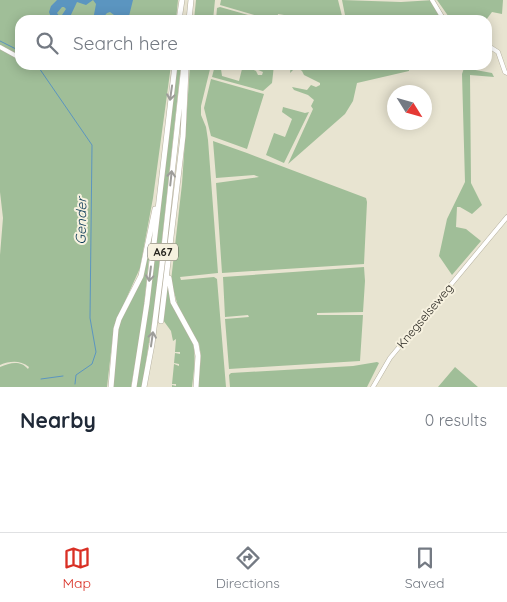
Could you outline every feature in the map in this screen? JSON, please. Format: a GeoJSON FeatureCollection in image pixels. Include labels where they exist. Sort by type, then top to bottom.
{"type":"FeatureCollection","features":[{"type":"Feature","properties":{"kind":"highway"},"geometry":{"type":"LineString","coordinates":[[180,15],[182,0]]}},
{"type":"Feature","properties":{"kind":"highway"},"geometry":{"type":"LineString","coordinates":[[189,15],[191,0]]}},
{"type":"Feature","properties":{"kind":"highway","name":"A67"},"geometry":{"type":"LineString","coordinates":[[134,387],[144,322],[174,70]]}},
{"type":"Feature","properties":{"kind":"highway","name":"A67"},"geometry":{"type":"LineString","coordinates":[[144,387],[152,344],[184,70]]}},
{"type":"Feature","properties":{"kind":"highway","name":"A67"},"geometry":{"type":"LineString","coordinates":[[161,321],[183,136],[185,70]]}},
{"type":"Feature","properties":{"kind":"highway","name":"A67"},"geometry":{"type":"LineString","coordinates":[[111,387],[116,328],[141,276],[160,191]]}},
{"type":"Feature","properties":{"kind":"highway","name":"A67"},"geometry":{"type":"LineString","coordinates":[[169,255],[171,294],[195,340],[198,351],[196,387]]}},
{"type":"Feature","properties":{"kind":"street"},"geometry":{"type":"LineString","coordinates":[[432,0],[441,15]]}},
{"type":"Feature","properties":{"kind":"street"},"geometry":{"type":"LineString","coordinates":[[0,47],[15,55]]}},
{"type":"Feature","properties":{"kind":"street"},"geometry":{"type":"LineString","coordinates":[[492,48],[498,52],[507,73]]}},
{"type":"Feature","properties":{"kind":"street","name":"Knegselseweg"},"geometry":{"type":"LineString","coordinates":[[373,387],[390,358],[507,217]]}},
{"type":"Feature","properties":{"kind":"green space"},"geometry":{"type":"Polygon","coordinates":[[[0,0],[178,0],[176,15],[15,15],[15,70],[170,70],[153,198],[140,268],[114,326],[107,387],[0,387],[0,367],[15,363],[22,364],[28,369],[29,367],[22,363],[15,362],[0,365],[0,255],[3,218],[0,192],[0,0]]]}},
{"type":"Feature","properties":{"kind":"green space"},"geometry":{"type":"Polygon","coordinates":[[[196,0],[215,0],[214,15],[194,15],[196,0]]]}},
{"type":"Feature","properties":{"kind":"green space"},"geometry":{"type":"Polygon","coordinates":[[[221,0],[338,0],[342,15],[254,15],[220,5],[221,0]]]}},
{"type":"Feature","properties":{"kind":"green space"},"geometry":{"type":"Polygon","coordinates":[[[342,0],[401,2],[434,0],[444,15],[345,15],[342,0]]]}},
{"type":"Feature","properties":{"kind":"green space"},"geometry":{"type":"Polygon","coordinates":[[[437,0],[503,0],[502,14],[492,12],[490,15],[448,15],[437,0]]]}},
{"type":"Feature","properties":{"kind":"green space"},"geometry":{"type":"Polygon","coordinates":[[[220,7],[248,15],[216,15],[217,8],[220,7]]]}},
{"type":"Feature","properties":{"kind":"green space"},"geometry":{"type":"Polygon","coordinates":[[[175,70],[180,70],[155,304],[142,387],[136,387],[149,303],[175,70]]]}},
{"type":"Feature","properties":{"kind":"green space"},"geometry":{"type":"Polygon","coordinates":[[[190,70],[210,70],[201,106],[201,115],[206,127],[208,140],[218,273],[180,277],[181,280],[214,277],[217,279],[226,387],[198,387],[201,356],[199,344],[179,310],[171,281],[182,184],[190,70]]]}},
{"type":"Feature","properties":{"kind":"green space"},"geometry":{"type":"Polygon","coordinates":[[[214,70],[221,70],[222,76],[239,81],[242,70],[254,70],[258,75],[262,75],[263,72],[258,70],[273,70],[272,83],[263,91],[212,77],[214,70]]]}},
{"type":"Feature","properties":{"kind":"green space"},"geometry":{"type":"Polygon","coordinates":[[[300,70],[409,70],[357,83],[353,101],[345,114],[288,164],[313,109],[311,106],[314,100],[308,95],[294,90],[292,87],[307,90],[311,85],[316,87],[320,85],[320,83],[304,75],[300,70]]]}},
{"type":"Feature","properties":{"kind":"green space"},"geometry":{"type":"Polygon","coordinates":[[[463,70],[476,70],[492,73],[494,77],[470,75],[471,183],[482,205],[472,214],[457,207],[456,227],[466,229],[481,241],[452,275],[439,256],[447,219],[465,182],[463,70]]]}},
{"type":"Feature","properties":{"kind":"green space"},"geometry":{"type":"Polygon","coordinates":[[[211,79],[264,94],[247,149],[211,136],[204,108],[211,79]]]}},
{"type":"Feature","properties":{"kind":"green space"},"geometry":{"type":"Polygon","coordinates":[[[283,107],[305,113],[309,112],[284,163],[266,155],[274,133],[285,137],[292,119],[282,112],[283,107]]]}},
{"type":"Feature","properties":{"kind":"green space"},"geometry":{"type":"Polygon","coordinates":[[[213,141],[366,198],[364,264],[222,273],[216,183],[259,177],[254,175],[216,178],[213,141]]]}},
{"type":"Feature","properties":{"kind":"green space"},"geometry":{"type":"Polygon","coordinates":[[[152,231],[142,323],[131,387],[112,387],[120,320],[134,295],[152,231]]]}},
{"type":"Feature","properties":{"kind":"green space"},"geometry":{"type":"Polygon","coordinates":[[[364,267],[363,312],[317,313],[317,315],[363,315],[360,361],[229,369],[225,319],[249,317],[248,315],[225,317],[223,277],[364,267]]]}},
{"type":"Feature","properties":{"kind":"green space"},"geometry":{"type":"Polygon","coordinates":[[[168,282],[169,289],[193,342],[192,387],[172,387],[172,385],[176,386],[176,384],[172,384],[174,364],[179,366],[179,364],[174,363],[175,353],[180,354],[180,352],[175,352],[176,339],[173,341],[171,331],[163,320],[168,282]]]}},
{"type":"Feature","properties":{"kind":"green space"},"geometry":{"type":"Polygon","coordinates":[[[379,363],[367,387],[230,387],[229,375],[231,373],[353,366],[379,363]]]}},
{"type":"Feature","properties":{"kind":"green space"},"geometry":{"type":"Polygon","coordinates":[[[455,367],[478,387],[438,387],[455,367]]]}},
{"type":"Feature","properties":{"kind":"water"},"geometry":{"type":"Polygon","coordinates":[[[57,0],[93,0],[86,5],[77,2],[71,15],[62,15],[66,9],[62,7],[57,13],[58,15],[50,15],[51,6],[57,0]]]}},
{"type":"Feature","properties":{"kind":"water"},"geometry":{"type":"Polygon","coordinates":[[[93,0],[133,0],[129,15],[114,15],[110,12],[105,15],[94,15],[96,4],[93,0]]]}},
{"type":"Feature","properties":{"kind":"waterway","name":"Gender"},"geometry":{"type":"LineString","coordinates":[[0,41],[15,48]]}},
{"type":"Feature","properties":{"kind":"waterway","name":"Gender"},"geometry":{"type":"LineString","coordinates":[[40,70],[92,145],[90,318],[96,352],[92,364],[76,375],[75,384]]}},
{"type":"Feature","properties":{"kind":"waterway"},"geometry":{"type":"LineString","coordinates":[[41,379],[63,376]]}}]}
